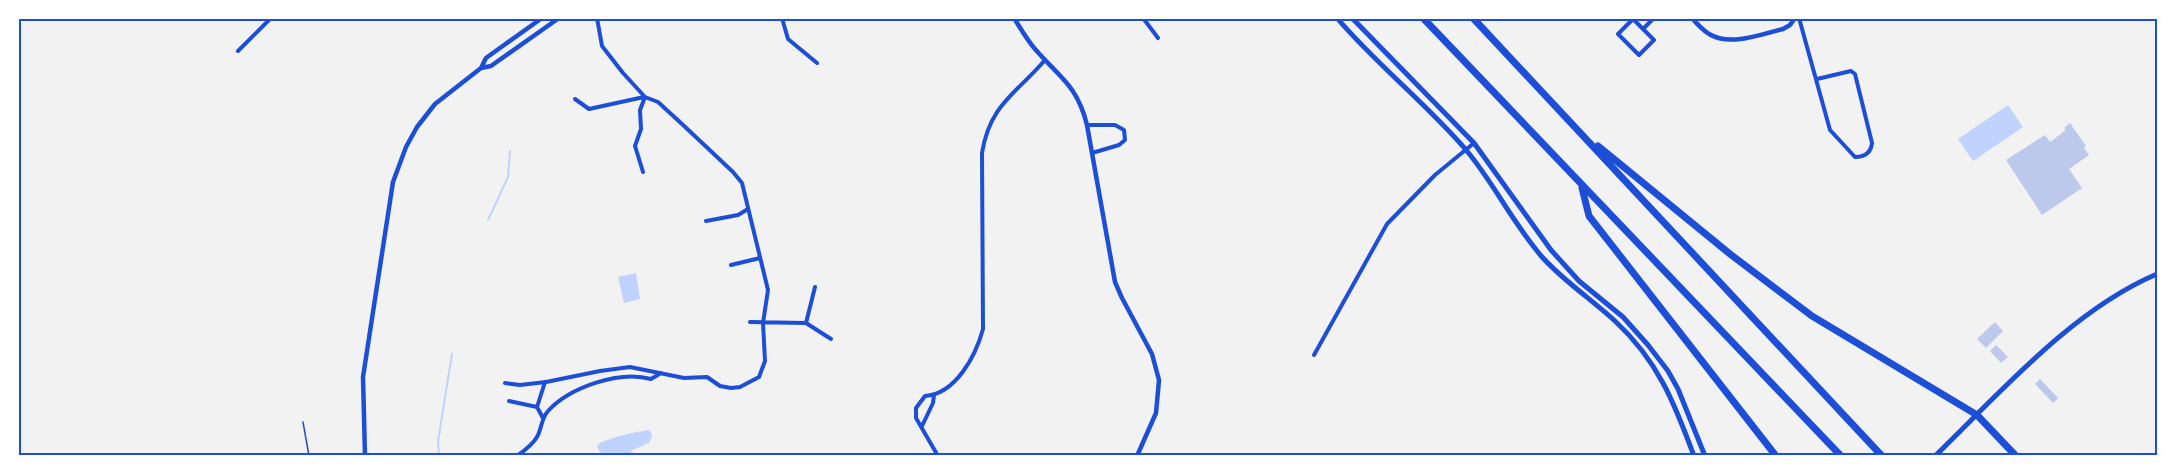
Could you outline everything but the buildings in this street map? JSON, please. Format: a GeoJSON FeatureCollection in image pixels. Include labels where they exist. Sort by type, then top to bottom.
{"type":"FeatureCollection","features":[{"type":"Feature","properties":{"kind":"highway"},"geometry":{"type":"LineString","coordinates":[[1423,18],[1841,456]]}},
{"type":"Feature","properties":{"kind":"highway"},"geometry":{"type":"LineString","coordinates":[[1473,18],[1882,456]]}},
{"type":"Feature","properties":{"kind":"highway"},"geometry":{"type":"LineString","coordinates":[[1577,129],[1730,254],[1812,316],[1977,415],[2016,456]]}},
{"type":"Feature","properties":{"kind":"highway"},"geometry":{"type":"LineString","coordinates":[[1582,186],[1589,216],[1776,456]]}},
{"type":"Feature","properties":{"kind":"main road"},"geometry":{"type":"LineString","coordinates":[[1337,18],[1466,150],[1485,174],[1527,238],[1556,272],[1615,321],[1640,348],[1670,393],[1694,456]]}},
{"type":"Feature","properties":{"kind":"main road"},"geometry":{"type":"LineString","coordinates":[[1352,18],[1474,143],[1537,233],[1563,264],[1579,281],[1623,317],[1648,345],[1668,371],[1678,390],[1705,456]]}},
{"type":"Feature","properties":{"kind":"main road"},"geometry":{"type":"LineString","coordinates":[[1556,272],[1563,264]]}},
{"type":"Feature","properties":{"kind":"main road"},"geometry":{"type":"LineString","coordinates":[[1935,456],[2038,356],[2091,312],[2129,286],[2157,274]]}},
{"type":"Feature","properties":{"kind":"street"},"geometry":{"type":"LineString","coordinates":[[238,51],[271,18]]}},
{"type":"Feature","properties":{"kind":"street"},"geometry":{"type":"LineString","coordinates":[[365,456],[363,377],[393,182],[406,147],[435,104],[481,68],[486,58],[542,18]]}},
{"type":"Feature","properties":{"kind":"street"},"geometry":{"type":"LineString","coordinates":[[481,68],[491,66],[559,18]]}},
{"type":"Feature","properties":{"kind":"street"},"geometry":{"type":"LineString","coordinates":[[505,383],[520,385],[546,382],[630,368],[684,378],[706,377],[720,386],[731,388],[759,377],[765,361],[763,323],[768,290],[742,183],[658,102],[645,97],[605,52],[600,40],[597,18]]}},
{"type":"Feature","properties":{"kind":"street"},"geometry":{"type":"LineString","coordinates":[[782,18],[788,39],[817,63]]}},
{"type":"Feature","properties":{"kind":"street"},"geometry":{"type":"LineString","coordinates":[[1014,18],[1030,44],[1073,89],[1081,103],[1115,282],[1152,354],[1159,380],[1156,413],[1137,456]]}},
{"type":"Feature","properties":{"kind":"street"},"geometry":{"type":"LineString","coordinates":[[1143,18],[1158,38]]}},
{"type":"Feature","properties":{"kind":"street"},"geometry":{"type":"LineString","coordinates":[[1643,29],[1654,18]]}},
{"type":"Feature","properties":{"kind":"street"},"geometry":{"type":"LineString","coordinates":[[1692,18],[1711,35],[1735,40],[1783,29],[1797,18],[1830,130],[1855,157],[1866,154],[1872,149],[1872,143],[1855,74],[1851,71],[1817,80]]}},
{"type":"Feature","properties":{"kind":"street"},"geometry":{"type":"LineString","coordinates":[[1633,19],[1643,29],[1654,40],[1639,55],[1618,34],[1633,19]]}},
{"type":"Feature","properties":{"kind":"street"},"geometry":{"type":"LineString","coordinates":[[938,456],[922,426],[917,422],[916,408],[926,396],[934,395],[969,366],[979,346],[983,329],[982,153],[986,133],[1000,106],[1045,60]]}},
{"type":"Feature","properties":{"kind":"street"},"geometry":{"type":"LineString","coordinates":[[575,99],[589,110],[645,97]]}},
{"type":"Feature","properties":{"kind":"street"},"geometry":{"type":"LineString","coordinates":[[643,172],[635,146],[641,129],[640,110],[645,97]]}},
{"type":"Feature","properties":{"kind":"street"},"geometry":{"type":"LineString","coordinates":[[1087,125],[1115,125],[1124,130],[1125,140],[1119,145],[1092,153]]}},
{"type":"Feature","properties":{"kind":"street"},"geometry":{"type":"LineString","coordinates":[[1314,355],[1387,224],[1435,175],[1474,143]]}},
{"type":"Feature","properties":{"kind":"street"},"geometry":{"type":"LineString","coordinates":[[706,220],[738,215],[748,209]]}},
{"type":"Feature","properties":{"kind":"street"},"geometry":{"type":"LineString","coordinates":[[731,264],[760,258]]}},
{"type":"Feature","properties":{"kind":"street"},"geometry":{"type":"LineString","coordinates":[[806,323],[815,287]]}},
{"type":"Feature","properties":{"kind":"street"},"geometry":{"type":"LineString","coordinates":[[750,322],[806,323],[831,339]]}},
{"type":"Feature","properties":{"kind":"street"},"geometry":{"type":"LineString","coordinates":[[517,456],[538,436],[543,418],[550,409],[572,394],[607,379],[633,376],[651,379],[662,373]]}},
{"type":"Feature","properties":{"kind":"street"},"geometry":{"type":"LineString","coordinates":[[543,418],[537,406],[546,382]]}},
{"type":"Feature","properties":{"kind":"street"},"geometry":{"type":"LineString","coordinates":[[922,426],[933,403],[934,395]]}},
{"type":"Feature","properties":{"kind":"street"},"geometry":{"type":"LineString","coordinates":[[508,401],[537,406]]}},
{"type":"Feature","properties":{"kind":"path"},"geometry":{"type":"LineString","coordinates":[[303,422],[309,456]]}},
{"type":"Feature","properties":{"kind":"water"},"geometry":{"type":"Polygon","coordinates":[[[2008,105],[2023,127],[1973,161],[1958,139],[2008,105]]]}},
{"type":"Feature","properties":{"kind":"water"},"geometry":{"type":"Polygon","coordinates":[[[636,273],[640,299],[624,303],[618,277],[636,273]]]}},
{"type":"Feature","properties":{"kind":"water"},"geometry":{"type":"Polygon","coordinates":[[[648,430],[652,436],[649,443],[630,451],[638,456],[602,456],[597,446],[612,438],[648,430]]]}},
{"type":"Feature","properties":{"kind":"waterway"},"geometry":{"type":"LineString","coordinates":[[488,220],[508,177],[510,151]]}},
{"type":"Feature","properties":{"kind":"waterway"},"geometry":{"type":"LineString","coordinates":[[439,456],[438,441],[452,354]]}}]}
